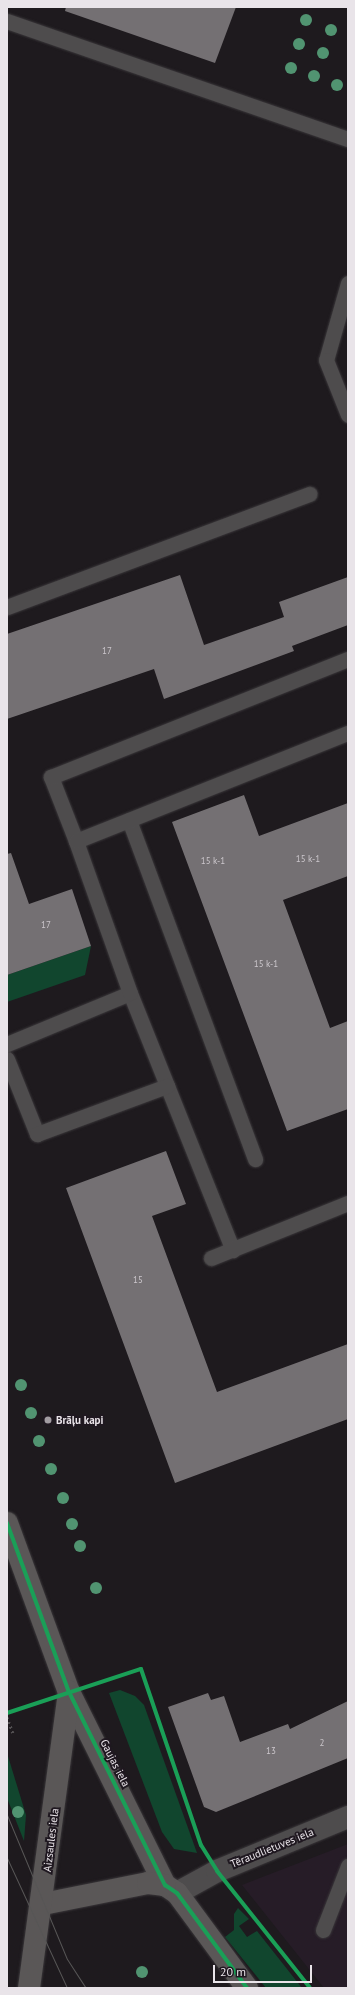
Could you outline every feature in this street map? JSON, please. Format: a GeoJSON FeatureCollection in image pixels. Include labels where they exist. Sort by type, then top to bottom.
{"type":"FeatureCollection","features":[{"type":"Feature","properties":{"kind":"street","name":"Gaujas iela"},"geometry":{"type":"LineString","coordinates":[[7,1523],[69,1692],[171,1889],[248,1988]]}},
{"type":"Feature","properties":{"kind":"street","name":"Aizsaules iela"},"geometry":{"type":"LineString","coordinates":[[29,1988],[43,1904],[69,1692]]}},
{"type":"Feature","properties":{"kind":"street","name":"Tēraudlietuves iela"},"geometry":{"type":"LineString","coordinates":[[171,1889],[348,1817]]}},
{"type":"Feature","properties":{"kind":"street"},"geometry":{"type":"LineString","coordinates":[[43,1904],[148,1883],[171,1889]]}},
{"type":"Feature","properties":{"kind":"lane"},"geometry":{"type":"LineString","coordinates":[[7,21],[348,139]]}},
{"type":"Feature","properties":{"kind":"lane"},"geometry":{"type":"LineString","coordinates":[[348,283],[326,360],[348,416]]}},
{"type":"Feature","properties":{"kind":"lane"},"geometry":{"type":"LineString","coordinates":[[7,607],[310,494]]}},
{"type":"Feature","properties":{"kind":"lane"},"geometry":{"type":"LineString","coordinates":[[233,1250],[130,993],[76,841],[51,777],[348,658]]}},
{"type":"Feature","properties":{"kind":"lane"},"geometry":{"type":"LineString","coordinates":[[76,841],[348,733]]}},
{"type":"Feature","properties":{"kind":"lane"},"geometry":{"type":"LineString","coordinates":[[129,820],[255,1159]]}},
{"type":"Feature","properties":{"kind":"lane"},"geometry":{"type":"LineString","coordinates":[[7,1044],[130,993]]}},
{"type":"Feature","properties":{"kind":"lane"},"geometry":{"type":"LineString","coordinates":[[7,1059],[13,1090],[37,1134],[167,1086]]}},
{"type":"Feature","properties":{"kind":"lane"},"geometry":{"type":"LineString","coordinates":[[211,1258],[348,1202]]}},
{"type":"Feature","properties":{"kind":"lane"},"geometry":{"type":"LineString","coordinates":[[323,1930],[348,1866]]}},
{"type":"Feature","properties":{"kind":"path"},"geometry":{"type":"LineString","coordinates":[[7,1713],[14,1711]]}},
{"type":"Feature","properties":{"kind":"path"},"geometry":{"type":"LineString","coordinates":[[7,1717],[13,1733]]}},
{"type":"Feature","properties":{"kind":"shaded area"},"geometry":{"type":"Polygon","coordinates":[[[348,1844],[348,1988],[324,1988],[242,1885],[348,1844]]]}},
{"type":"Feature","properties":{"kind":"green space"},"geometry":{"type":"Polygon","coordinates":[[[91,946],[85,975],[7,1002],[7,975],[91,946]]]}},
{"type":"Feature","properties":{"kind":"green space"},"geometry":{"type":"Polygon","coordinates":[[[120,1690],[135,1696],[144,1705],[197,1853],[174,1849],[162,1832],[109,1693],[120,1690]]]}},
{"type":"Feature","properties":{"kind":"green space"},"geometry":{"type":"Polygon","coordinates":[[[7,1753],[26,1815],[24,1841],[7,1798],[7,1753]]]}},
{"type":"Feature","properties":{"kind":"green space"},"geometry":{"type":"Polygon","coordinates":[[[238,1908],[249,1919],[239,1926],[247,1937],[257,1931],[302,1988],[266,1988],[225,1937],[234,1930],[234,1914],[238,1908]]]}},
{"type":"Feature","properties":{"kind":"building"},"geometry":{"type":"Polygon","coordinates":[[[66,7],[236,7],[215,63],[65,11],[66,7]]]}},
{"type":"Feature","properties":{"kind":"building"},"geometry":{"type":"Polygon","coordinates":[[[180,575],[204,645],[284,617],[279,602],[348,577],[348,625],[292,646],[294,651],[164,699],[154,669],[7,719],[7,634],[180,575]]]}},
{"type":"Feature","properties":{"kind":"building"},"geometry":{"type":"Polygon","coordinates":[[[244,795],[259,836],[348,803],[348,876],[283,900],[330,1028],[348,1021],[348,1109],[287,1131],[172,822],[244,795]]]}},
{"type":"Feature","properties":{"kind":"building"},"geometry":{"type":"Polygon","coordinates":[[[11,853],[29,904],[72,889],[91,946],[7,975],[7,854],[11,853]]]}},
{"type":"Feature","properties":{"kind":"building"},"geometry":{"type":"Polygon","coordinates":[[[166,1151],[186,1204],[152,1216],[217,1392],[348,1344],[348,1419],[175,1483],[66,1188],[166,1151]]]}},
{"type":"Feature","properties":{"kind":"building"},"geometry":{"type":"Polygon","coordinates":[[[208,1693],[211,1700],[224,1696],[240,1742],[288,1724],[290,1729],[348,1701],[348,1758],[216,1812],[204,1807],[168,1707],[208,1693]]]}},
{"type":"Feature","properties":{"kind":"tram line"},"geometry":{"type":"LineString","coordinates":[[7,1815],[67,1959],[86,1988]]}},
{"type":"Feature","properties":{"kind":"tram line"},"geometry":{"type":"LineString","coordinates":[[7,1858],[67,1988]]}},
{"type":"Feature","properties":{"kind":"cycle path"},"geometry":{"type":"LineString","coordinates":[[7,1523],[69,1692],[165,1885],[177,1893],[247,1988]]}},
{"type":"Feature","properties":{"kind":"cycle path"},"geometry":{"type":"LineString","coordinates":[[7,1713],[141,1669],[201,1845],[217,1871],[310,1988]]}},
{"type":"Feature","properties":{"kind":"place","name":"Brāļu kapi"},"geometry":{"type":"Point","coordinates":[48,1420]}}]}
